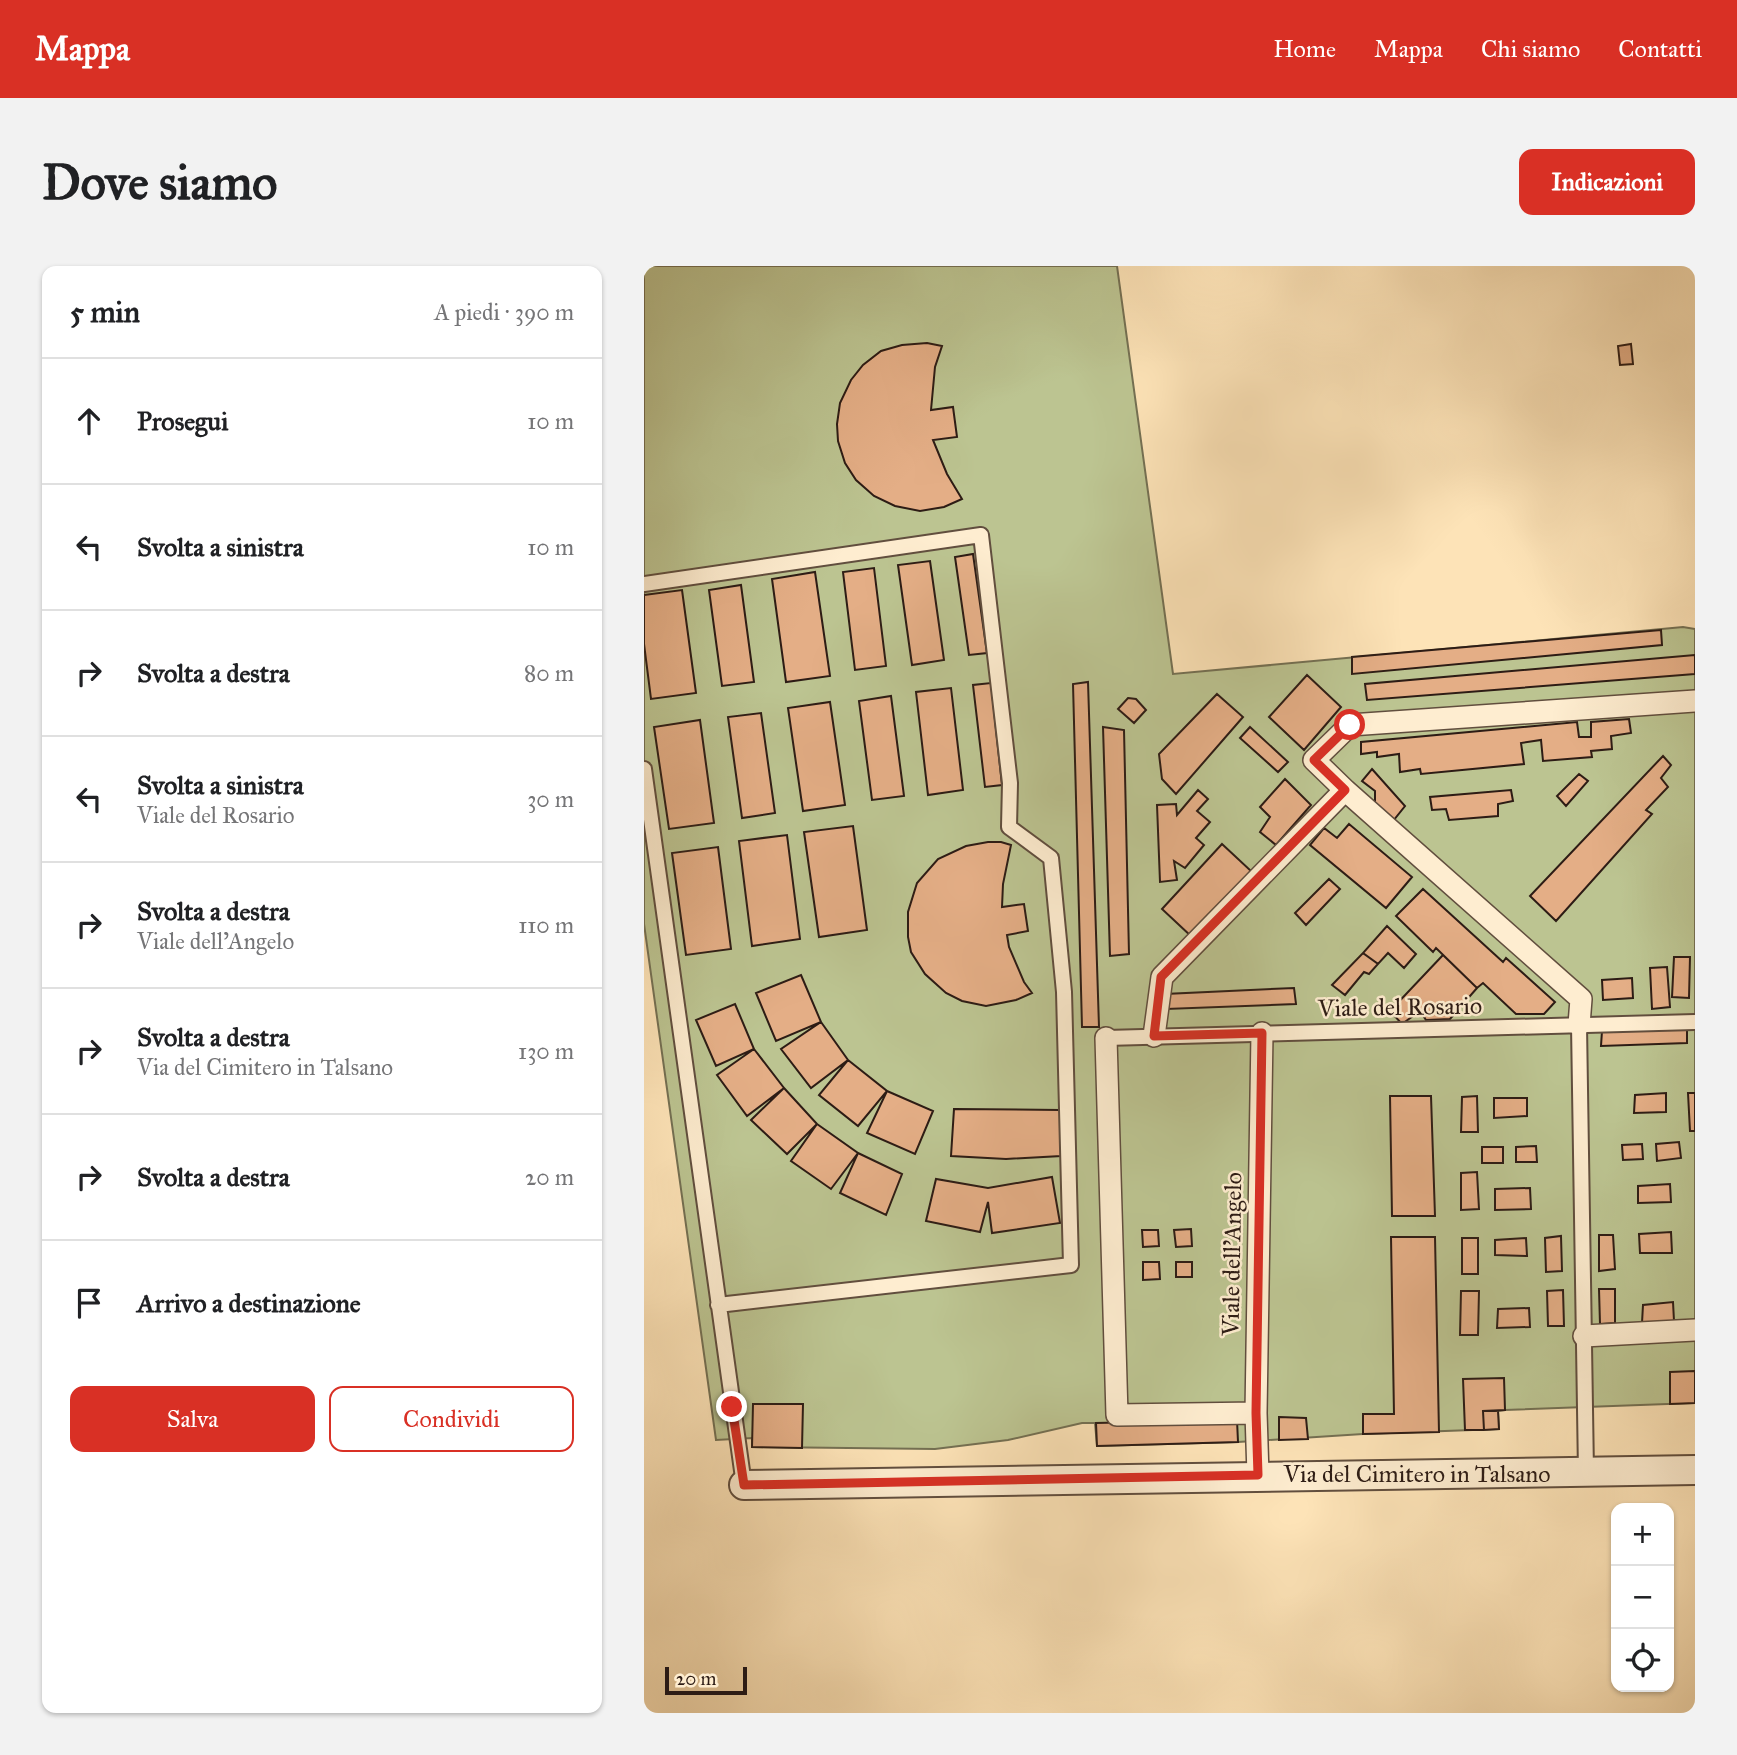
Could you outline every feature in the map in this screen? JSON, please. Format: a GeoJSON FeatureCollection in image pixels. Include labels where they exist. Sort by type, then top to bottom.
{"type":"FeatureCollection","features":[{"type":"Feature","properties":{"kind":"street"},"geometry":{"type":"LineString","coordinates":[[1579,1025],[1581,999],[1314,760],[1350,725],[1695,701]]}},
{"type":"Feature","properties":{"kind":"street"},"geometry":{"type":"LineString","coordinates":[[1154,1036],[1161,977],[1345,790]]}},
{"type":"Feature","properties":{"kind":"street","name":"Viale dell'Angelo"},"geometry":{"type":"LineString","coordinates":[[1258,1475],[1256,1413],[1262,1033]]}},
{"type":"Feature","properties":{"kind":"street"},"geometry":{"type":"LineString","coordinates":[[1106,1038],[1117,1415],[1256,1413]]}},
{"type":"Feature","properties":{"kind":"street"},"geometry":{"type":"LineString","coordinates":[[1584,1336],[1695,1329]]}},
{"type":"Feature","properties":{"kind":"street","name":"Via del Cimitero in Talsano"},"geometry":{"type":"LineString","coordinates":[[744,1485],[1695,1470]]}},
{"type":"Feature","properties":{"kind":"lane"},"geometry":{"type":"LineString","coordinates":[[644,584],[981,536],[1010,783],[1010,827],[1051,858],[1057,908],[1064,992],[1071,1265],[718,1306]]}},
{"type":"Feature","properties":{"kind":"lane"},"geometry":{"type":"LineString","coordinates":[[644,769],[744,1485]]}},
{"type":"Feature","properties":{"kind":"lane","name":"Viale del Rosario"},"geometry":{"type":"LineString","coordinates":[[1106,1038],[1695,1022]]}},
{"type":"Feature","properties":{"kind":"lane","name":"Via del Cimitero in Talsano"},"geometry":{"type":"LineString","coordinates":[[1579,1025],[1586,1472]]}},
{"type":"Feature","properties":{"kind":"green space"},"geometry":{"type":"Polygon","coordinates":[[[644,266],[1117,266],[1173,674],[1683,627],[1695,629],[1695,1403],[1505,1410],[1498,1411],[1499,1429],[1238,1442],[1097,1446],[1095,1423],[1082,1423],[1008,1440],[935,1449],[752,1447],[752,1438],[716,1440],[644,924],[644,266]]]}},
{"type":"Feature","properties":{"kind":"building"},"geometry":{"type":"Polygon","coordinates":[[[927,343],[942,346],[935,367],[931,410],[953,407],[957,437],[933,440],[947,474],[962,499],[944,507],[920,511],[895,506],[874,496],[856,480],[845,463],[838,441],[837,424],[840,403],[851,380],[863,365],[881,351],[902,345],[927,343]]]}},
{"type":"Feature","properties":{"kind":"building"},"geometry":{"type":"Polygon","coordinates":[[[1631,344],[1633,364],[1620,365],[1618,346],[1631,344]]]}},
{"type":"Feature","properties":{"kind":"building"},"geometry":{"type":"Polygon","coordinates":[[[973,554],[987,653],[969,655],[955,557],[973,554]]]}},
{"type":"Feature","properties":{"kind":"building"},"geometry":{"type":"Polygon","coordinates":[[[930,561],[944,660],[912,665],[898,565],[930,561]]]}},
{"type":"Feature","properties":{"kind":"building"},"geometry":{"type":"Polygon","coordinates":[[[874,568],[886,666],[855,670],[843,572],[874,568]]]}},
{"type":"Feature","properties":{"kind":"building"},"geometry":{"type":"Polygon","coordinates":[[[815,572],[830,676],[786,682],[772,579],[815,572]]]}},
{"type":"Feature","properties":{"kind":"building"},"geometry":{"type":"Polygon","coordinates":[[[741,585],[754,682],[722,686],[709,590],[741,585]]]}},
{"type":"Feature","properties":{"kind":"building"},"geometry":{"type":"Polygon","coordinates":[[[682,590],[696,693],[651,699],[644,644],[644,595],[682,590]]]}},
{"type":"Feature","properties":{"kind":"building"},"geometry":{"type":"Polygon","coordinates":[[[1661,630],[1662,645],[1352,674],[1352,657],[1661,630]]]}},
{"type":"Feature","properties":{"kind":"building"},"geometry":{"type":"Polygon","coordinates":[[[1695,655],[1695,674],[1367,700],[1365,684],[1695,655]]]}},
{"type":"Feature","properties":{"kind":"building"},"geometry":{"type":"Polygon","coordinates":[[[1307,675],[1341,707],[1304,750],[1269,717],[1307,675]]]}},
{"type":"Feature","properties":{"kind":"building"},"geometry":{"type":"Polygon","coordinates":[[[1088,682],[1099,1027],[1082,1027],[1073,684],[1088,682]]]}},
{"type":"Feature","properties":{"kind":"building"},"geometry":{"type":"Polygon","coordinates":[[[991,683],[1002,785],[985,787],[973,685],[991,683]]]}},
{"type":"Feature","properties":{"kind":"building"},"geometry":{"type":"Polygon","coordinates":[[[951,688],[963,790],[928,795],[916,692],[951,688]]]}},
{"type":"Feature","properties":{"kind":"building"},"geometry":{"type":"Polygon","coordinates":[[[1217,694],[1243,717],[1176,794],[1162,779],[1159,754],[1217,694]]]}},
{"type":"Feature","properties":{"kind":"building"},"geometry":{"type":"Polygon","coordinates":[[[891,696],[904,796],[872,800],[859,701],[891,696]]]}},
{"type":"Feature","properties":{"kind":"building"},"geometry":{"type":"Polygon","coordinates":[[[1128,698],[1136,699],[1146,710],[1134,723],[1118,709],[1128,698]]]}},
{"type":"Feature","properties":{"kind":"building"},"geometry":{"type":"Polygon","coordinates":[[[830,702],[845,805],[803,811],[788,708],[830,702]]]}},
{"type":"Feature","properties":{"kind":"building"},"geometry":{"type":"Polygon","coordinates":[[[761,713],[775,813],[742,818],[728,717],[761,713]]]}},
{"type":"Feature","properties":{"kind":"building"},"geometry":{"type":"Polygon","coordinates":[[[1629,719],[1631,733],[1611,736],[1612,749],[1591,751],[1592,757],[1543,761],[1541,740],[1521,743],[1524,764],[1421,774],[1420,769],[1400,772],[1399,754],[1377,757],[1377,752],[1361,754],[1361,742],[1577,722],[1579,737],[1591,737],[1591,722],[1629,719]]]}},
{"type":"Feature","properties":{"kind":"building"},"geometry":{"type":"Polygon","coordinates":[[[700,720],[714,823],[669,829],[654,727],[700,720]]]}},
{"type":"Feature","properties":{"kind":"building"},"geometry":{"type":"Polygon","coordinates":[[[1103,727],[1124,730],[1129,954],[1110,956],[1103,727]]]}},
{"type":"Feature","properties":{"kind":"building"},"geometry":{"type":"Polygon","coordinates":[[[1250,727],[1288,762],[1278,772],[1240,738],[1250,727]]]}},
{"type":"Feature","properties":{"kind":"building"},"geometry":{"type":"Polygon","coordinates":[[[1663,756],[1671,765],[1661,778],[1668,787],[1646,810],[1652,814],[1556,921],[1530,896],[1663,756]]]}},
{"type":"Feature","properties":{"kind":"building"},"geometry":{"type":"Polygon","coordinates":[[[1372,769],[1405,806],[1393,821],[1375,804],[1375,791],[1362,781],[1372,769]]]}},
{"type":"Feature","properties":{"kind":"building"},"geometry":{"type":"Polygon","coordinates":[[[1579,774],[1588,781],[1566,806],[1557,796],[1579,774]]]}},
{"type":"Feature","properties":{"kind":"building"},"geometry":{"type":"Polygon","coordinates":[[[1285,779],[1311,805],[1276,845],[1260,832],[1270,817],[1260,807],[1285,779]]]}},
{"type":"Feature","properties":{"kind":"building"},"geometry":{"type":"Polygon","coordinates":[[[1198,790],[1208,799],[1197,811],[1210,822],[1196,838],[1204,845],[1185,868],[1174,861],[1177,880],[1160,882],[1157,805],[1176,804],[1177,815],[1198,790]]]}},
{"type":"Feature","properties":{"kind":"building"},"geometry":{"type":"Polygon","coordinates":[[[1511,790],[1513,801],[1498,804],[1498,816],[1449,820],[1446,809],[1432,810],[1430,797],[1511,790]]]}},
{"type":"Feature","properties":{"kind":"building"},"geometry":{"type":"Polygon","coordinates":[[[1349,824],[1412,877],[1386,908],[1310,845],[1324,828],[1337,838],[1349,824]]]}},
{"type":"Feature","properties":{"kind":"building"},"geometry":{"type":"Polygon","coordinates":[[[853,826],[867,930],[819,937],[804,832],[853,826]]]}},
{"type":"Feature","properties":{"kind":"building"},"geometry":{"type":"Polygon","coordinates":[[[787,835],[800,939],[752,946],[739,841],[787,835]]]}},
{"type":"Feature","properties":{"kind":"building"},"geometry":{"type":"Polygon","coordinates":[[[988,842],[1011,845],[1003,884],[1002,907],[1024,904],[1028,931],[1007,935],[1009,947],[1024,982],[1032,993],[1016,1000],[986,1006],[962,1001],[946,993],[925,974],[911,952],[908,912],[917,883],[938,859],[966,846],[988,842]]]}},
{"type":"Feature","properties":{"kind":"building"},"geometry":{"type":"Polygon","coordinates":[[[1222,844],[1251,871],[1192,937],[1162,909],[1222,844]]]}},
{"type":"Feature","properties":{"kind":"building"},"geometry":{"type":"Polygon","coordinates":[[[718,847],[731,949],[686,955],[672,853],[718,847]]]}},
{"type":"Feature","properties":{"kind":"building"},"geometry":{"type":"Polygon","coordinates":[[[1329,879],[1340,889],[1306,925],[1295,913],[1329,879]]]}},
{"type":"Feature","properties":{"kind":"building"},"geometry":{"type":"Polygon","coordinates":[[[1423,889],[1503,962],[1506,958],[1555,1002],[1544,1014],[1516,1014],[1483,983],[1477,988],[1436,948],[1433,952],[1396,916],[1423,889]]]}},
{"type":"Feature","properties":{"kind":"building"},"geometry":{"type":"Polygon","coordinates":[[[1387,926],[1416,954],[1404,968],[1388,953],[1378,964],[1363,953],[1387,926]]]}},
{"type":"Feature","properties":{"kind":"building"},"geometry":{"type":"Polygon","coordinates":[[[1363,953],[1378,964],[1369,974],[1364,972],[1345,995],[1332,985],[1363,953]]]}},
{"type":"Feature","properties":{"kind":"building"},"geometry":{"type":"Polygon","coordinates":[[[1443,955],[1477,988],[1450,1019],[1426,1020],[1420,1011],[1402,1024],[1390,1011],[1443,955]]]}},
{"type":"Feature","properties":{"kind":"building"},"geometry":{"type":"Polygon","coordinates":[[[1674,957],[1690,957],[1689,998],[1672,997],[1674,957]]]}},
{"type":"Feature","properties":{"kind":"building"},"geometry":{"type":"Polygon","coordinates":[[[1667,967],[1670,1007],[1652,1009],[1650,968],[1667,967]]]}},
{"type":"Feature","properties":{"kind":"building"},"geometry":{"type":"Polygon","coordinates":[[[801,975],[821,1022],[776,1041],[756,993],[801,975]]]}},
{"type":"Feature","properties":{"kind":"building"},"geometry":{"type":"Polygon","coordinates":[[[1632,978],[1633,998],[1603,1000],[1602,980],[1632,978]]]}},
{"type":"Feature","properties":{"kind":"building"},"geometry":{"type":"Polygon","coordinates":[[[1294,988],[1296,1004],[1166,1009],[1165,994],[1294,988]]]}},
{"type":"Feature","properties":{"kind":"building"},"geometry":{"type":"Polygon","coordinates":[[[735,1004],[754,1049],[716,1066],[696,1020],[735,1004]]]}},
{"type":"Feature","properties":{"kind":"building"},"geometry":{"type":"Polygon","coordinates":[[[821,1022],[848,1060],[811,1088],[781,1049],[821,1022]]]}},
{"type":"Feature","properties":{"kind":"building"},"geometry":{"type":"Polygon","coordinates":[[[1687,1028],[1687,1043],[1601,1046],[1602,1031],[1687,1028]]]}},
{"type":"Feature","properties":{"kind":"building"},"geometry":{"type":"Polygon","coordinates":[[[754,1049],[784,1088],[747,1116],[717,1075],[754,1049]]]}},
{"type":"Feature","properties":{"kind":"building"},"geometry":{"type":"Polygon","coordinates":[[[848,1060],[887,1091],[858,1126],[819,1095],[848,1060]]]}},
{"type":"Feature","properties":{"kind":"building"},"geometry":{"type":"Polygon","coordinates":[[[784,1088],[817,1124],[787,1154],[751,1120],[784,1088]]]}},
{"type":"Feature","properties":{"kind":"building"},"geometry":{"type":"Polygon","coordinates":[[[887,1091],[933,1111],[915,1154],[867,1133],[887,1091]]]}},
{"type":"Feature","properties":{"kind":"building"},"geometry":{"type":"Polygon","coordinates":[[[1666,1093],[1666,1112],[1634,1113],[1635,1095],[1666,1093]]]}},
{"type":"Feature","properties":{"kind":"building"},"geometry":{"type":"Polygon","coordinates":[[[1688,1093],[1695,1093],[1695,1131],[1690,1131],[1688,1093]]]}},
{"type":"Feature","properties":{"kind":"building"},"geometry":{"type":"Polygon","coordinates":[[[1390,1096],[1431,1096],[1435,1216],[1392,1216],[1390,1096]]]}},
{"type":"Feature","properties":{"kind":"building"},"geometry":{"type":"Polygon","coordinates":[[[1477,1096],[1478,1132],[1461,1132],[1462,1097],[1477,1096]]]}},
{"type":"Feature","properties":{"kind":"building"},"geometry":{"type":"Polygon","coordinates":[[[1494,1098],[1527,1098],[1527,1116],[1494,1118],[1494,1098]]]}},
{"type":"Feature","properties":{"kind":"building"},"geometry":{"type":"Polygon","coordinates":[[[954,1109],[1060,1110],[1061,1156],[1006,1159],[951,1156],[954,1109]]]}},
{"type":"Feature","properties":{"kind":"building"},"geometry":{"type":"Polygon","coordinates":[[[817,1124],[858,1153],[831,1189],[791,1161],[817,1124]]]}},
{"type":"Feature","properties":{"kind":"building"},"geometry":{"type":"Polygon","coordinates":[[[1679,1142],[1681,1158],[1657,1161],[1656,1144],[1679,1142]]]}},
{"type":"Feature","properties":{"kind":"building"},"geometry":{"type":"Polygon","coordinates":[[[1642,1144],[1643,1159],[1623,1160],[1622,1145],[1642,1144]]]}},
{"type":"Feature","properties":{"kind":"building"},"geometry":{"type":"Polygon","coordinates":[[[1536,1146],[1537,1162],[1516,1162],[1516,1147],[1536,1146]]]}},
{"type":"Feature","properties":{"kind":"building"},"geometry":{"type":"Polygon","coordinates":[[[1482,1147],[1503,1147],[1503,1163],[1482,1163],[1482,1147]]]}},
{"type":"Feature","properties":{"kind":"building"},"geometry":{"type":"Polygon","coordinates":[[[858,1153],[902,1174],[886,1215],[840,1193],[858,1153]]]}},
{"type":"Feature","properties":{"kind":"building"},"geometry":{"type":"Polygon","coordinates":[[[1477,1172],[1479,1209],[1461,1210],[1461,1173],[1477,1172]]]}},
{"type":"Feature","properties":{"kind":"building"},"geometry":{"type":"Polygon","coordinates":[[[1052,1177],[1060,1223],[992,1233],[988,1202],[980,1232],[926,1221],[936,1179],[988,1188],[1052,1177]]]}},
{"type":"Feature","properties":{"kind":"building"},"geometry":{"type":"Polygon","coordinates":[[[1670,1184],[1671,1202],[1638,1203],[1638,1186],[1670,1184]]]}},
{"type":"Feature","properties":{"kind":"building"},"geometry":{"type":"Polygon","coordinates":[[[1530,1188],[1531,1209],[1495,1210],[1495,1189],[1530,1188]]]}},
{"type":"Feature","properties":{"kind":"building"},"geometry":{"type":"Polygon","coordinates":[[[1191,1229],[1192,1246],[1176,1247],[1174,1230],[1191,1229]]]}},
{"type":"Feature","properties":{"kind":"building"},"geometry":{"type":"Polygon","coordinates":[[[1142,1230],[1158,1230],[1159,1246],[1143,1247],[1142,1230]]]}},
{"type":"Feature","properties":{"kind":"building"},"geometry":{"type":"Polygon","coordinates":[[[1671,1232],[1672,1253],[1640,1253],[1639,1234],[1671,1232]]]}},
{"type":"Feature","properties":{"kind":"building"},"geometry":{"type":"Polygon","coordinates":[[[1599,1235],[1613,1235],[1615,1269],[1599,1271],[1599,1235]]]}},
{"type":"Feature","properties":{"kind":"building"},"geometry":{"type":"Polygon","coordinates":[[[1561,1236],[1562,1271],[1546,1272],[1545,1238],[1561,1236]]]}},
{"type":"Feature","properties":{"kind":"building"},"geometry":{"type":"Polygon","coordinates":[[[1391,1237],[1435,1237],[1439,1432],[1363,1434],[1363,1414],[1394,1414],[1391,1237]]]}},
{"type":"Feature","properties":{"kind":"building"},"geometry":{"type":"Polygon","coordinates":[[[1462,1238],[1478,1238],[1478,1274],[1462,1274],[1462,1238]]]}},
{"type":"Feature","properties":{"kind":"building"},"geometry":{"type":"Polygon","coordinates":[[[1526,1238],[1527,1256],[1495,1255],[1495,1240],[1526,1238]]]}},
{"type":"Feature","properties":{"kind":"building"},"geometry":{"type":"Polygon","coordinates":[[[1143,1262],[1159,1262],[1160,1279],[1143,1280],[1143,1262]]]}},
{"type":"Feature","properties":{"kind":"building"},"geometry":{"type":"Polygon","coordinates":[[[1176,1262],[1192,1262],[1192,1277],[1176,1277],[1176,1262]]]}},
{"type":"Feature","properties":{"kind":"building"},"geometry":{"type":"Polygon","coordinates":[[[1599,1289],[1615,1289],[1615,1323],[1600,1324],[1599,1289]]]}},
{"type":"Feature","properties":{"kind":"building"},"geometry":{"type":"Polygon","coordinates":[[[1563,1290],[1564,1326],[1548,1326],[1547,1291],[1563,1290]]]}},
{"type":"Feature","properties":{"kind":"building"},"geometry":{"type":"Polygon","coordinates":[[[1461,1291],[1479,1291],[1478,1335],[1460,1335],[1461,1291]]]}},
{"type":"Feature","properties":{"kind":"building"},"geometry":{"type":"Polygon","coordinates":[[[1673,1302],[1674,1321],[1642,1323],[1643,1305],[1673,1302]]]}},
{"type":"Feature","properties":{"kind":"building"},"geometry":{"type":"Polygon","coordinates":[[[1529,1308],[1530,1327],[1497,1328],[1498,1309],[1529,1308]]]}},
{"type":"Feature","properties":{"kind":"building"},"geometry":{"type":"Polygon","coordinates":[[[1695,1371],[1695,1403],[1670,1404],[1670,1372],[1695,1371]]]}},
{"type":"Feature","properties":{"kind":"building"},"geometry":{"type":"Polygon","coordinates":[[[1504,1378],[1505,1410],[1483,1411],[1484,1430],[1465,1430],[1463,1379],[1504,1378]]]}},
{"type":"Feature","properties":{"kind":"building"},"geometry":{"type":"Polygon","coordinates":[[[753,1404],[803,1404],[802,1448],[752,1447],[753,1404]]]}},
{"type":"Feature","properties":{"kind":"building"},"geometry":{"type":"Polygon","coordinates":[[[1483,1411],[1498,1411],[1499,1429],[1484,1430],[1483,1411]]]}},
{"type":"Feature","properties":{"kind":"building"},"geometry":{"type":"Polygon","coordinates":[[[1279,1417],[1306,1418],[1308,1439],[1279,1440],[1279,1417]]]}},
{"type":"Feature","properties":{"kind":"building"},"geometry":{"type":"Polygon","coordinates":[[[1237,1420],[1238,1442],[1097,1446],[1096,1423],[1237,1420]]]}},
{"type":"Feature","properties":{"kind":"route"},"geometry":{"type":"LineString","coordinates":[[732,1407],[744,1485],[1258,1475],[1256,1413],[1262,1033],[1154,1036],[1161,977],[1345,790],[1314,760],[1350,725]]}}]}
